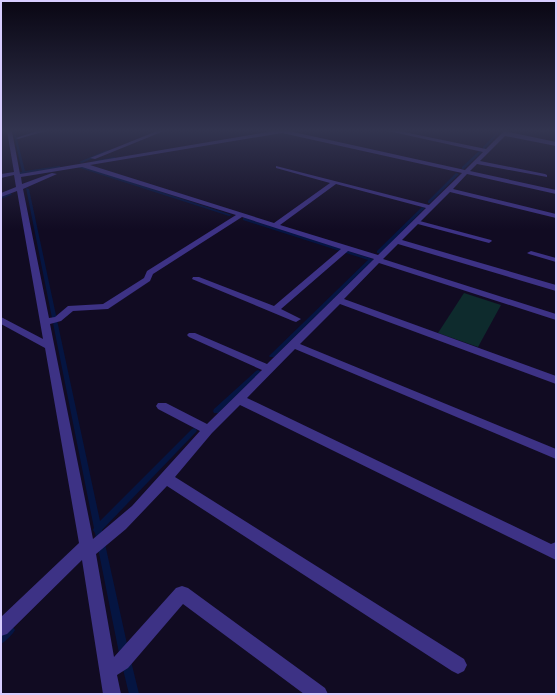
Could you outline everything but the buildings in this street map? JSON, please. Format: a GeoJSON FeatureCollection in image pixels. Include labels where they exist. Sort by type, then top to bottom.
{"type":"FeatureCollection","features":[{"type":"Feature","properties":{"kind":"street"},"geometry":{"type":"LineString","coordinates":[[16,163],[51,321],[50,348],[91,547],[107,671],[112,694]]}},
{"type":"Feature","properties":{"kind":"street"},"geometry":{"type":"LineString","coordinates":[[1,195],[82,163]]}},
{"type":"Feature","properties":{"kind":"street"},"geometry":{"type":"LineString","coordinates":[[1,176],[88,163]]}},
{"type":"Feature","properties":{"kind":"street"},"geometry":{"type":"LineString","coordinates":[[426,163],[556,192]]}},
{"type":"Feature","properties":{"kind":"street"},"geometry":{"type":"LineString","coordinates":[[1,628],[91,547],[110,535],[165,478],[208,430],[474,163]]}},
{"type":"Feature","properties":{"kind":"street"},"geometry":{"type":"LineString","coordinates":[[483,163],[545,176]]}},
{"type":"Feature","properties":{"kind":"street"},"geometry":{"type":"LineString","coordinates":[[78,165],[347,248],[556,318]]}},
{"type":"Feature","properties":{"kind":"street"},"geometry":{"type":"LineString","coordinates":[[278,167],[430,207]]}},
{"type":"Feature","properties":{"kind":"street"},"geometry":{"type":"LineString","coordinates":[[274,225],[335,182]]}},
{"type":"Feature","properties":{"kind":"street"},"geometry":{"type":"LineString","coordinates":[[448,190],[556,216]]}},
{"type":"Feature","properties":{"kind":"street"},"geometry":{"type":"LineString","coordinates":[[51,321],[71,308],[105,307],[148,279],[150,273],[241,215]]}},
{"type":"Feature","properties":{"kind":"street"},"geometry":{"type":"LineString","coordinates":[[396,241],[556,288]]}},
{"type":"Feature","properties":{"kind":"street"},"geometry":{"type":"LineString","coordinates":[[275,310],[347,248]]}},
{"type":"Feature","properties":{"kind":"street"},"geometry":{"type":"LineString","coordinates":[[196,279],[296,319]]}},
{"type":"Feature","properties":{"kind":"street"},"geometry":{"type":"LineString","coordinates":[[337,300],[556,380]]}},
{"type":"Feature","properties":{"kind":"street"},"geometry":{"type":"LineString","coordinates":[[1,320],[50,348]]}},
{"type":"Feature","properties":{"kind":"street"},"geometry":{"type":"LineString","coordinates":[[192,335],[269,369]]}},
{"type":"Feature","properties":{"kind":"street"},"geometry":{"type":"LineString","coordinates":[[293,345],[556,454]]}},
{"type":"Feature","properties":{"kind":"street"},"geometry":{"type":"LineString","coordinates":[[239,399],[555,554],[556,549]]}},
{"type":"Feature","properties":{"kind":"street"},"geometry":{"type":"LineString","coordinates":[[162,406],[208,430]]}},
{"type":"Feature","properties":{"kind":"street"},"geometry":{"type":"LineString","coordinates":[[165,478],[458,665]]}},
{"type":"Feature","properties":{"kind":"street"},"geometry":{"type":"LineString","coordinates":[[107,671],[126,658],[182,594],[318,694]]}},
{"type":"Feature","properties":{"kind":"lane"},"geometry":{"type":"LineString","coordinates":[[416,222],[489,241]]}},
{"type":"Feature","properties":{"kind":"lane"},"geometry":{"type":"LineString","coordinates":[[531,253],[556,260]]}},
{"type":"Feature","properties":{"kind":"green space"},"geometry":{"type":"Polygon","coordinates":[[[464,293],[501,305],[478,347],[438,333],[464,293]]]}},
{"type":"Feature","properties":{"kind":"waterway"},"geometry":{"type":"LineString","coordinates":[[22,163],[24,173]]}},
{"type":"Feature","properties":{"kind":"waterway"},"geometry":{"type":"LineString","coordinates":[[463,168],[468,163]]}},
{"type":"Feature","properties":{"kind":"waterway"},"geometry":{"type":"LineString","coordinates":[[78,166],[230,215]]}},
{"type":"Feature","properties":{"kind":"waterway"},"geometry":{"type":"LineString","coordinates":[[24,173],[59,167]]}},
{"type":"Feature","properties":{"kind":"waterway"},"geometry":{"type":"LineString","coordinates":[[429,202],[457,174]]}},
{"type":"Feature","properties":{"kind":"waterway"},"geometry":{"type":"LineString","coordinates":[[27,189],[98,529]]}},
{"type":"Feature","properties":{"kind":"waterway"},"geometry":{"type":"LineString","coordinates":[[1,198],[10,194]]}},
{"type":"Feature","properties":{"kind":"waterway"},"geometry":{"type":"LineString","coordinates":[[379,252],[423,208]]}},
{"type":"Feature","properties":{"kind":"waterway"},"geometry":{"type":"LineString","coordinates":[[244,219],[371,260],[272,356]]}},
{"type":"Feature","properties":{"kind":"waterway"},"geometry":{"type":"LineString","coordinates":[[216,411],[258,372]]}},
{"type":"Feature","properties":{"kind":"waterway"},"geometry":{"type":"LineString","coordinates":[[98,529],[194,431]]}},
{"type":"Feature","properties":{"kind":"waterway"},"geometry":{"type":"LineString","coordinates":[[98,529],[124,653]]}},
{"type":"Feature","properties":{"kind":"waterway"},"geometry":{"type":"LineString","coordinates":[[1,639],[10,630]]}},
{"type":"Feature","properties":{"kind":"waterway"},"geometry":{"type":"LineString","coordinates":[[126,661],[134,694]]}}]}
